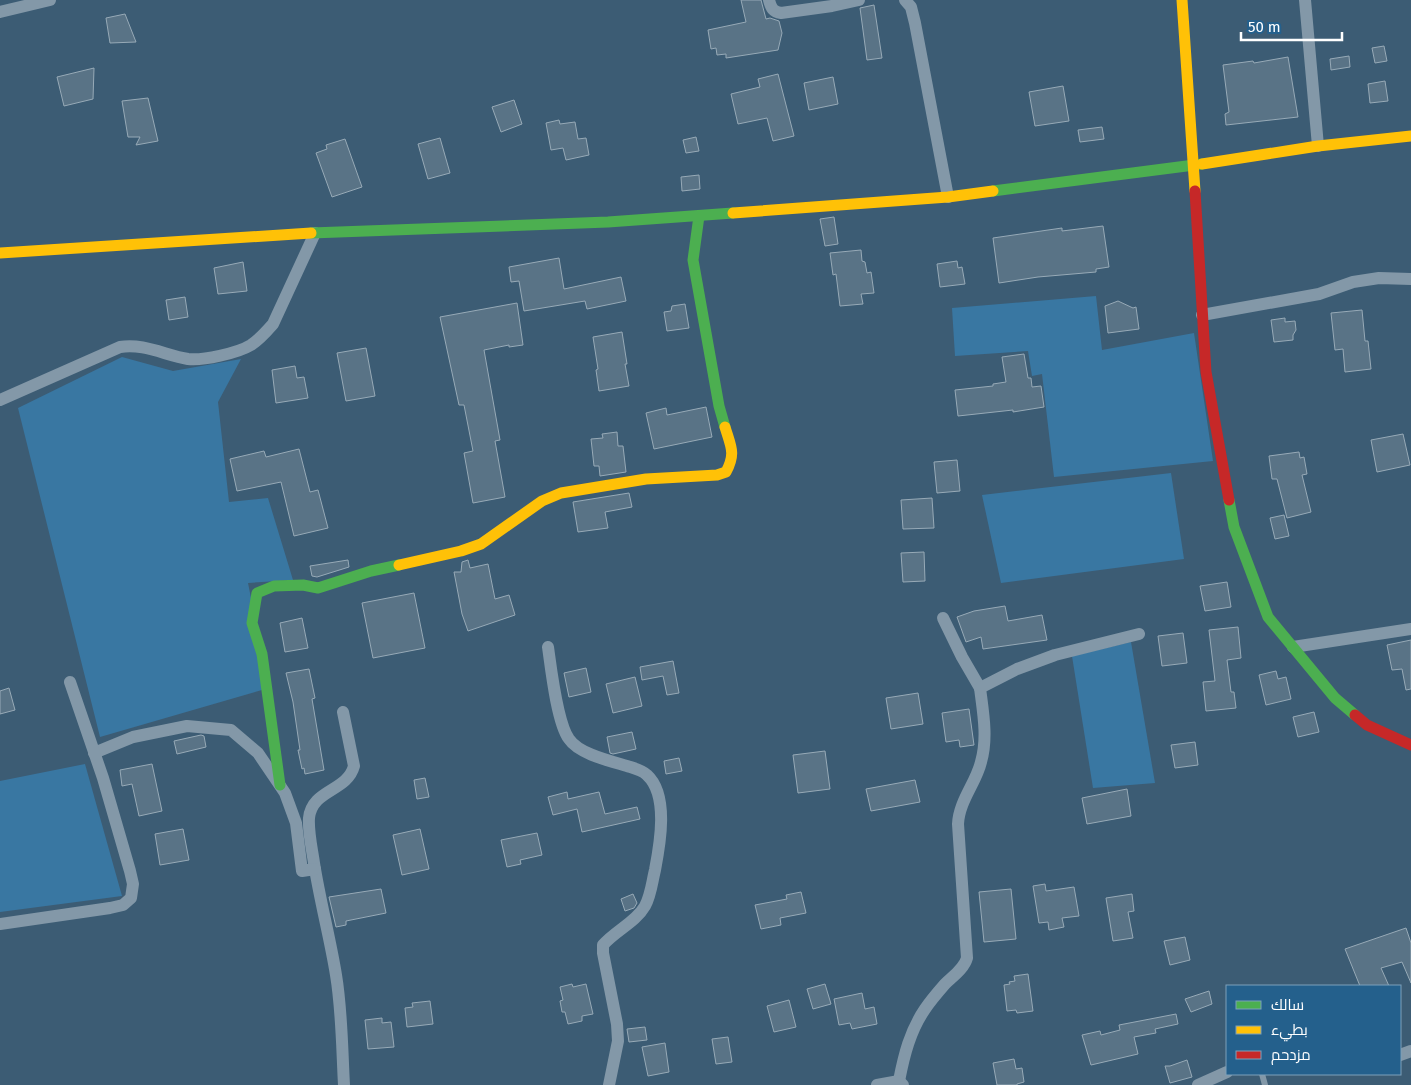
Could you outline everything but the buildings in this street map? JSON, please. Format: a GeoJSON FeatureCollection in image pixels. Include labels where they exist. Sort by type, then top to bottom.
{"type":"FeatureCollection","features":[{"type":"Feature","properties":{"kind":"street"},"geometry":{"type":"LineString","coordinates":[[0,12],[50,0]]}},
{"type":"Feature","properties":{"kind":"street"},"geometry":{"type":"LineString","coordinates":[[768,0],[772,9],[781,13],[860,0]]}},
{"type":"Feature","properties":{"kind":"street"},"geometry":{"type":"LineString","coordinates":[[904,0],[911,7],[915,23],[948,197]]}},
{"type":"Feature","properties":{"kind":"street"},"geometry":{"type":"LineString","coordinates":[[1182,0],[1206,372],[1234,527],[1268,617],[1334,698],[1367,725],[1411,745]]}},
{"type":"Feature","properties":{"kind":"street"},"geometry":{"type":"LineString","coordinates":[[1305,0],[1318,146]]}},
{"type":"Feature","properties":{"kind":"street"},"geometry":{"type":"LineString","coordinates":[[0,253],[315,234],[608,222],[948,197],[1193,165],[1318,146],[1411,136]]}},
{"type":"Feature","properties":{"kind":"street"},"geometry":{"type":"LineString","coordinates":[[280,785],[262,654],[252,623],[257,593],[274,586],[303,584],[318,588],[371,571],[461,551],[481,544],[542,500],[561,493],[646,479],[726,472],[732,460],[732,449],[719,406],[693,260],[698,216]]}},
{"type":"Feature","properties":{"kind":"street"},"geometry":{"type":"LineString","coordinates":[[0,400],[120,347],[133,346],[188,359],[198,359],[249,346],[263,336],[273,324],[315,234]]}},
{"type":"Feature","properties":{"kind":"street"},"geometry":{"type":"LineString","coordinates":[[1202,314],[1319,294],[1353,282],[1380,278],[1411,279]]}},
{"type":"Feature","properties":{"kind":"street"},"geometry":{"type":"LineString","coordinates":[[877,1085],[901,1083],[905,1049],[920,1016],[943,986],[965,964],[966,958],[958,824],[959,814],[974,784],[982,761],[984,742],[980,688],[943,618]]}},
{"type":"Feature","properties":{"kind":"street"},"geometry":{"type":"LineString","coordinates":[[1293,647],[1411,629]]}},
{"type":"Feature","properties":{"kind":"street"},"geometry":{"type":"LineString","coordinates":[[980,688],[1017,669],[1055,655],[1139,634]]}},
{"type":"Feature","properties":{"kind":"street"},"geometry":{"type":"LineString","coordinates":[[548,647],[553,685],[564,730],[569,740],[578,748],[647,775],[656,788],[662,816],[660,844],[650,894],[644,908],[603,945],[617,1024],[618,1041],[609,1085]]}},
{"type":"Feature","properties":{"kind":"street"},"geometry":{"type":"LineString","coordinates":[[0,924],[110,908],[123,905],[131,898],[133,884],[130,871],[70,682]]}},
{"type":"Feature","properties":{"kind":"street"},"geometry":{"type":"LineString","coordinates":[[343,712],[354,766],[352,774],[318,798],[309,818],[315,869],[336,976],[344,1085]]}},
{"type":"Feature","properties":{"kind":"street"},"geometry":{"type":"LineString","coordinates":[[94,753],[133,737],[187,726],[231,730],[258,754],[285,793],[296,822],[302,871],[315,869]]}},
{"type":"Feature","properties":{"kind":"street"},"geometry":{"type":"LineString","coordinates":[[1198,1085],[1226,1072]]}},
{"type":"Feature","properties":{"kind":"shaded area"},"geometry":{"type":"Polygon","coordinates":[[[1096,296],[1102,350],[1194,333],[1213,461],[1054,477],[1042,374],[1032,376],[1028,351],[955,356],[952,308],[1096,296]]]}},
{"type":"Feature","properties":{"kind":"shaded area"},"geometry":{"type":"Polygon","coordinates":[[[122,357],[173,371],[241,359],[218,402],[229,502],[268,498],[293,580],[248,583],[269,688],[100,737],[18,408],[122,357]]]}},
{"type":"Feature","properties":{"kind":"shaded area"},"geometry":{"type":"Polygon","coordinates":[[[1171,473],[1184,559],[1001,583],[982,495],[1171,473]]]}},
{"type":"Feature","properties":{"kind":"shaded area"},"geometry":{"type":"Polygon","coordinates":[[[1131,642],[1155,783],[1093,788],[1072,656],[1131,642]]]}},
{"type":"Feature","properties":{"kind":"shaded area"},"geometry":{"type":"Polygon","coordinates":[[[85,764],[122,896],[0,912],[0,781],[85,764]]]}},
{"type":"Feature","properties":{"kind":"traffic: fast"},"geometry":{"type":"LineString","coordinates":[[993,191],[1202,164]]}},
{"type":"Feature","properties":{"kind":"traffic: fast"},"geometry":{"type":"LineString","coordinates":[[311,233],[608,222],[733,213]]}},
{"type":"Feature","properties":{"kind":"traffic: fast"},"geometry":{"type":"LineString","coordinates":[[699,216],[693,260],[719,406],[725,427]]}},
{"type":"Feature","properties":{"kind":"traffic: fast"},"geometry":{"type":"LineString","coordinates":[[1229,500],[1234,527],[1268,617],[1335,698],[1355,715]]}},
{"type":"Feature","properties":{"kind":"traffic: fast"},"geometry":{"type":"LineString","coordinates":[[280,785],[262,654],[252,623],[257,593],[274,586],[303,585],[318,588],[371,571],[399,565]]}},
{"type":"Feature","properties":{"kind":"traffic: slow"},"geometry":{"type":"LineString","coordinates":[[1182,0],[1195,191]]}},
{"type":"Feature","properties":{"kind":"traffic: slow"},"geometry":{"type":"LineString","coordinates":[[1202,164],[1318,146],[1411,136]]}},
{"type":"Feature","properties":{"kind":"traffic: slow"},"geometry":{"type":"LineString","coordinates":[[733,213],[948,197],[993,191]]}},
{"type":"Feature","properties":{"kind":"traffic: slow"},"geometry":{"type":"LineString","coordinates":[[0,253],[311,233]]}},
{"type":"Feature","properties":{"kind":"traffic: slow"},"geometry":{"type":"LineString","coordinates":[[399,565],[461,551],[481,544],[542,501],[561,493],[646,479],[717,475],[726,472],[732,455],[725,427]]}},
{"type":"Feature","properties":{"kind":"traffic: jam"},"geometry":{"type":"LineString","coordinates":[[1195,191],[1206,372],[1229,500]]}},
{"type":"Feature","properties":{"kind":"traffic: jam"},"geometry":{"type":"LineString","coordinates":[[1355,715],[1367,725],[1411,745]]}}]}
